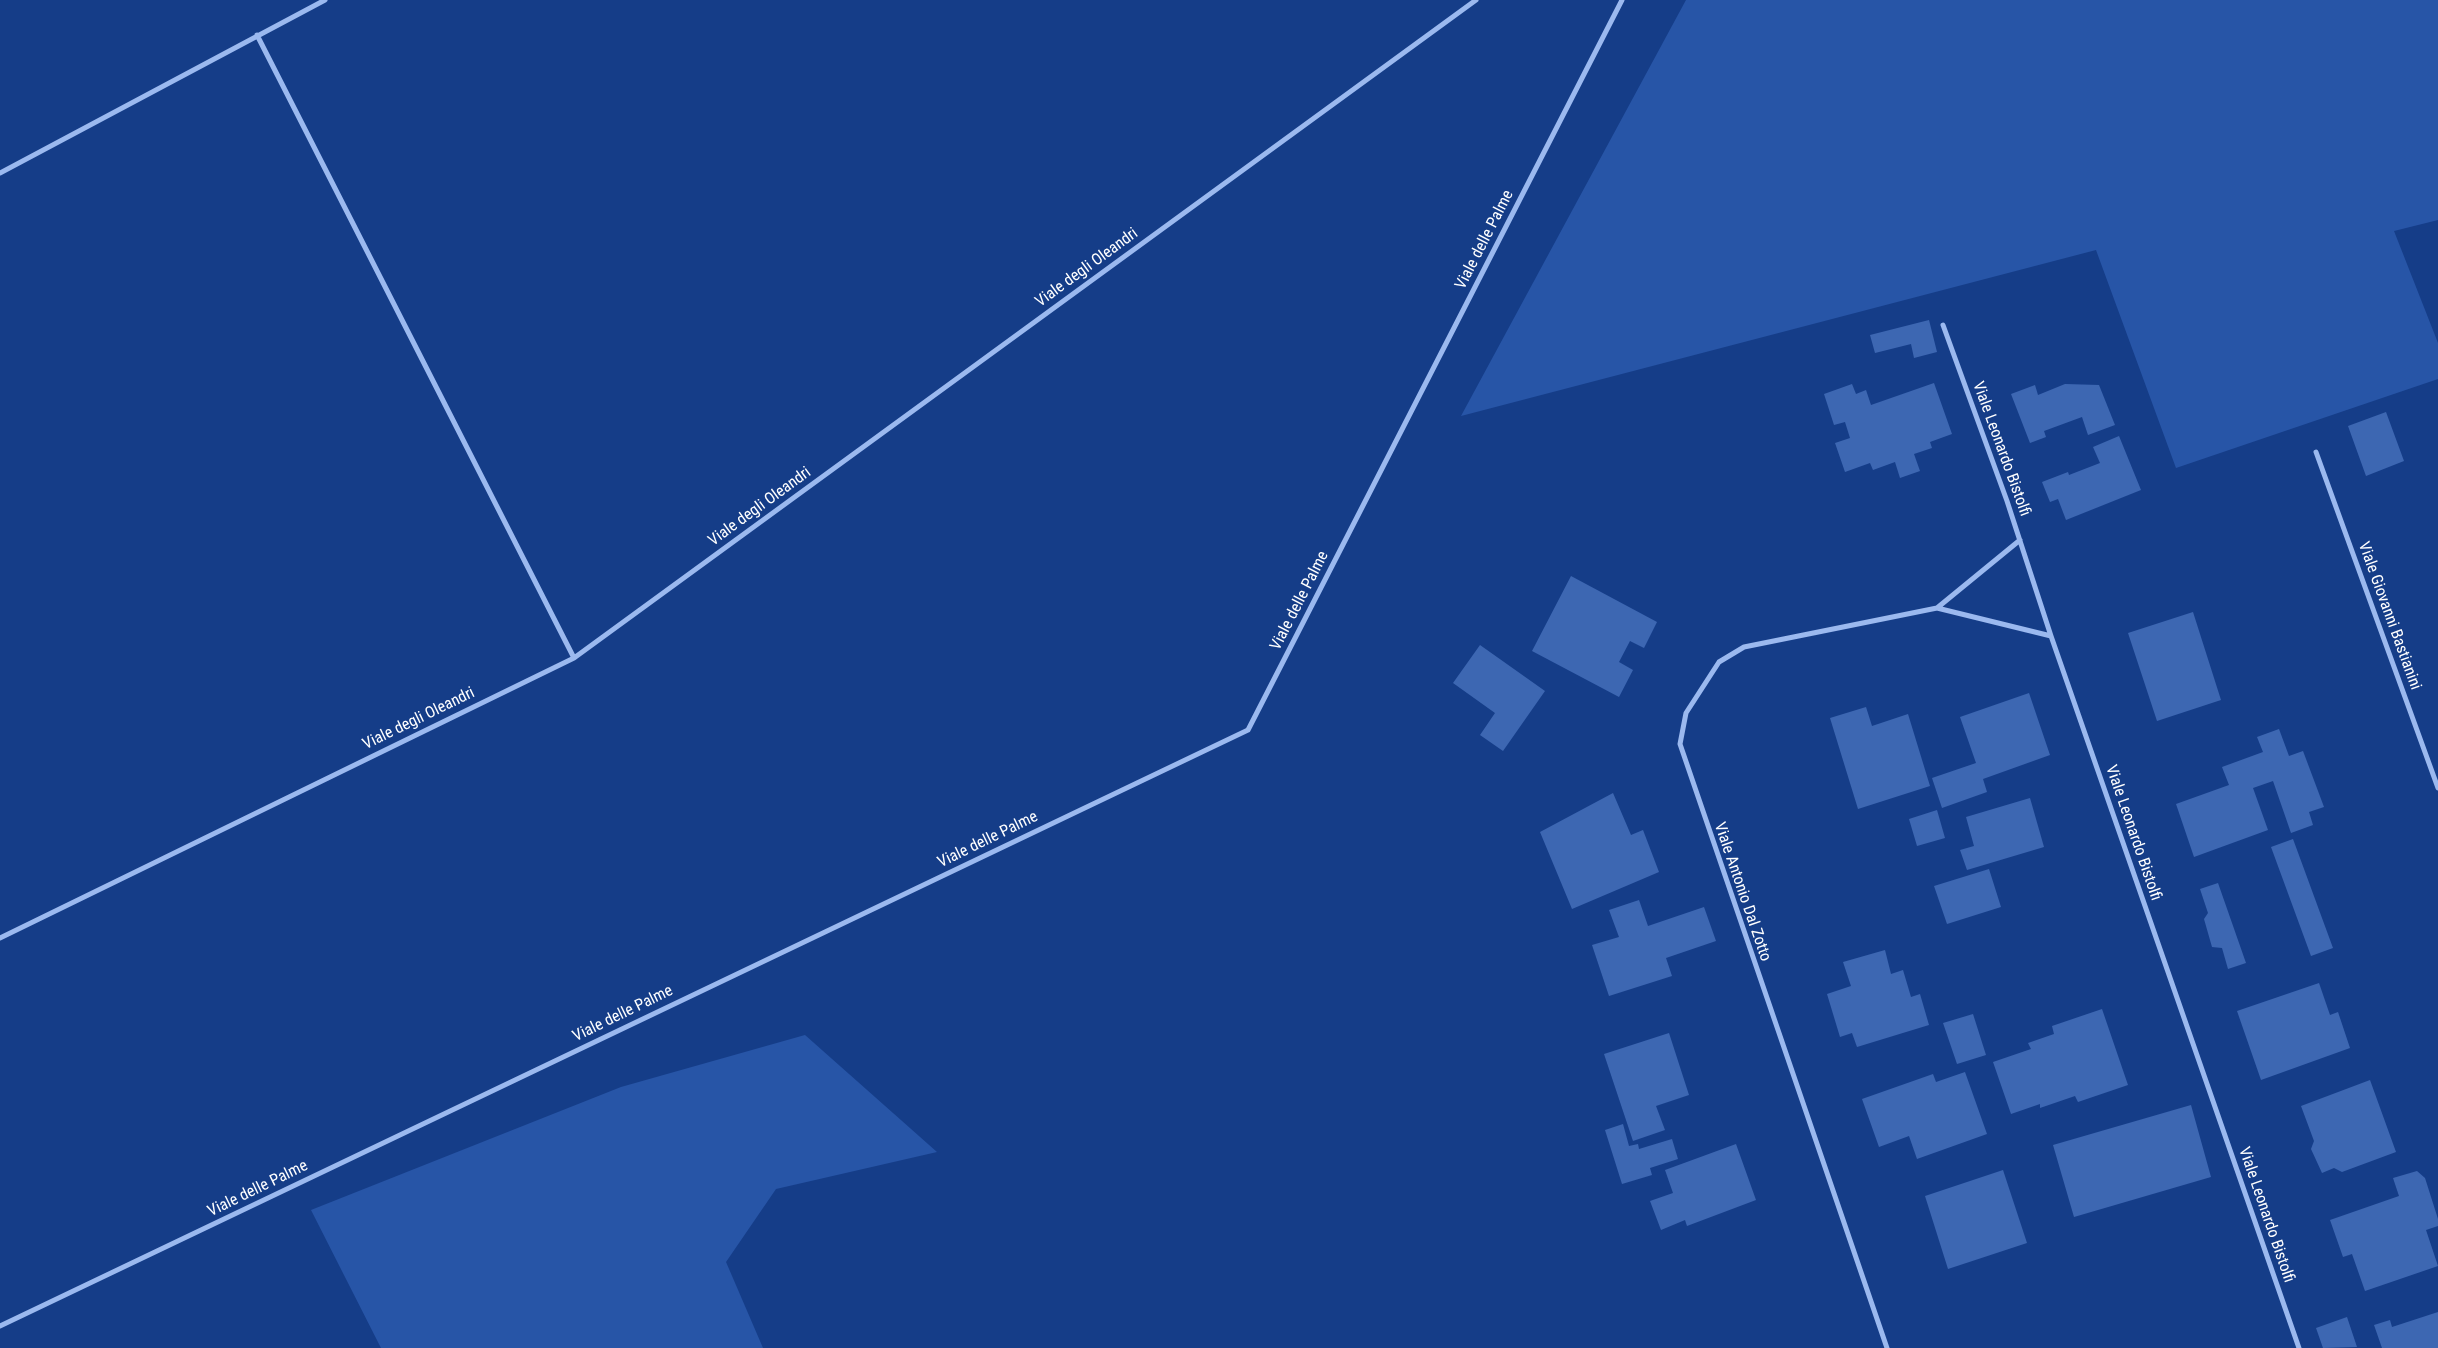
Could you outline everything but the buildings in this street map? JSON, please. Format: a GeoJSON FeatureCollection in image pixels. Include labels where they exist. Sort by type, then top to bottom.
{"type":"FeatureCollection","features":[{"type":"Feature","properties":{"kind":"street"},"geometry":{"type":"LineString","coordinates":[[0,173],[256,35],[325,0]]}},
{"type":"Feature","properties":{"kind":"street","name":"Viale degli Oleandri"},"geometry":{"type":"LineString","coordinates":[[0,938],[574,658],[1476,0]]}},
{"type":"Feature","properties":{"kind":"street","name":"Viale delle Palme"},"geometry":{"type":"LineString","coordinates":[[0,1326],[1248,730],[1622,0]]}},
{"type":"Feature","properties":{"kind":"street"},"geometry":{"type":"LineString","coordinates":[[256,35],[574,658]]}},
{"type":"Feature","properties":{"kind":"street","name":"Viale Leonardo Bistolfi"},"geometry":{"type":"LineString","coordinates":[[1943,325],[2020,540],[2051,636],[2299,1348]]}},
{"type":"Feature","properties":{"kind":"street","name":"Viale Giovanni Bastianini"},"geometry":{"type":"LineString","coordinates":[[2316,452],[2438,788]]}},
{"type":"Feature","properties":{"kind":"street","name":"Viale Antonio Dal Zotto"},"geometry":{"type":"LineString","coordinates":[[1938,608],[2020,540]]}},
{"type":"Feature","properties":{"kind":"street","name":"Viale Antonio Dal Zotto"},"geometry":{"type":"LineString","coordinates":[[1887,1348],[1680,744],[1686,713],[1719,662],[1744,647],[1938,608],[2051,636]]}},
{"type":"Feature","properties":{"kind":"shaded area"},"geometry":{"type":"Polygon","coordinates":[[[1686,0],[2438,0],[2438,220],[2394,231],[2438,343],[2438,379],[2176,468],[2096,250],[1461,416],[1686,0]]]}},
{"type":"Feature","properties":{"kind":"shaded area"},"geometry":{"type":"Polygon","coordinates":[[[805,1035],[937,1152],[776,1189],[726,1262],[763,1348],[381,1348],[311,1210],[621,1087],[805,1035]]]}}]}
